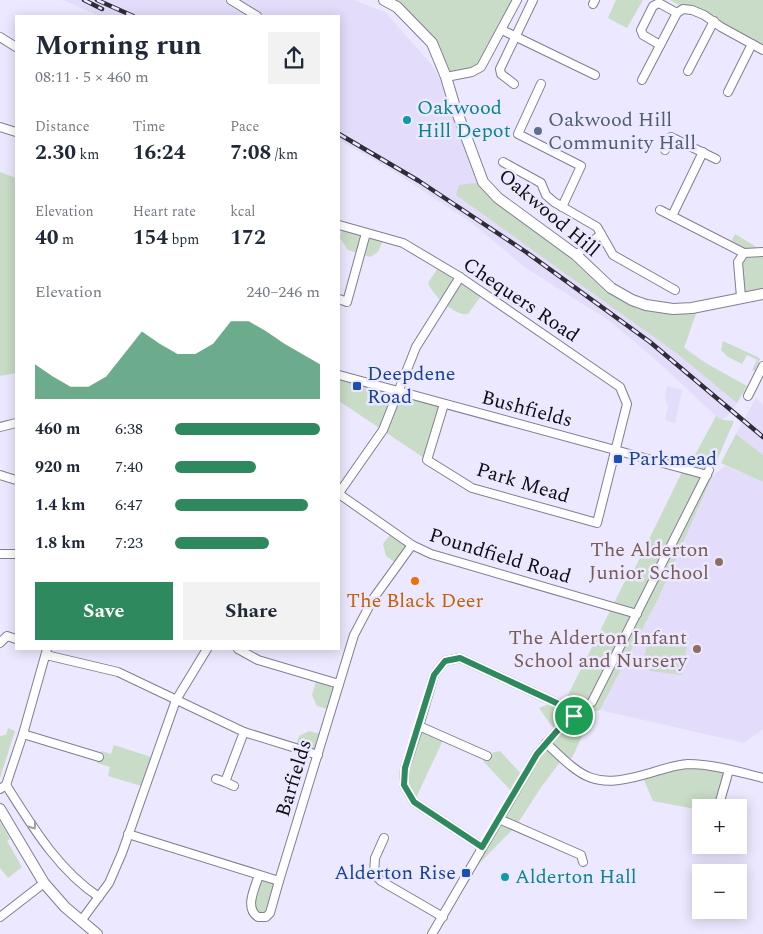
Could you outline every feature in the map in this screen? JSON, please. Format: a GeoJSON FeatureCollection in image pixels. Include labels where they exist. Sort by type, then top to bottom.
{"type":"FeatureCollection","features":[{"type":"Feature","properties":{"kind":"street"},"geometry":{"type":"LineString","coordinates":[[231,0],[255,15]]}},
{"type":"Feature","properties":{"kind":"street","name":"Oakwood Hill"},"geometry":{"type":"LineString","coordinates":[[384,0],[398,7],[432,42],[483,182],[498,198],[576,255],[611,288],[632,300],[646,305],[674,309],[692,308],[763,294]]}},
{"type":"Feature","properties":{"kind":"street"},"geometry":{"type":"LineString","coordinates":[[446,77],[472,72],[481,67],[517,0]]}},
{"type":"Feature","properties":{"kind":"street"},"geometry":{"type":"LineString","coordinates":[[514,84],[501,74],[500,69],[533,0]]}},
{"type":"Feature","properties":{"kind":"street"},"geometry":{"type":"LineString","coordinates":[[660,45],[643,35],[641,30],[653,6],[659,3],[677,12]]}},
{"type":"Feature","properties":{"kind":"street"},"geometry":{"type":"LineString","coordinates":[[642,80],[677,12],[683,9],[692,10],[714,21],[721,28],[763,50]]}},
{"type":"Feature","properties":{"kind":"street"},"geometry":{"type":"LineString","coordinates":[[688,72],[714,21]]}},
{"type":"Feature","properties":{"kind":"street"},"geometry":{"type":"LineString","coordinates":[[502,30],[595,75]]}},
{"type":"Feature","properties":{"kind":"street"},"geometry":{"type":"LineString","coordinates":[[0,38],[15,46]]}},
{"type":"Feature","properties":{"kind":"street"},"geometry":{"type":"LineString","coordinates":[[728,92],[752,44]]}},
{"type":"Feature","properties":{"kind":"street"},"geometry":{"type":"LineString","coordinates":[[542,84],[518,134],[581,166],[562,207]]}},
{"type":"Feature","properties":{"kind":"street"},"geometry":{"type":"LineString","coordinates":[[0,127],[15,132]]}},
{"type":"Feature","properties":{"kind":"street"},"geometry":{"type":"LineString","coordinates":[[665,150],[671,137],[716,159]]}},
{"type":"Feature","properties":{"kind":"street"},"geometry":{"type":"LineString","coordinates":[[672,216],[702,152]]}},
{"type":"Feature","properties":{"kind":"street"},"geometry":{"type":"LineString","coordinates":[[503,162],[541,183],[546,195],[562,207],[597,227],[612,254],[675,290]]}},
{"type":"Feature","properties":{"kind":"street"},"geometry":{"type":"LineString","coordinates":[[660,210],[744,253],[763,252]]}},
{"type":"Feature","properties":{"kind":"street","name":"Chequers Road"},"geometry":{"type":"LineString","coordinates":[[340,225],[403,243],[460,277],[620,387],[626,404],[615,450]]}},
{"type":"Feature","properties":{"kind":"street"},"geometry":{"type":"LineString","coordinates":[[340,299],[347,302],[366,233]]}},
{"type":"Feature","properties":{"kind":"street"},"geometry":{"type":"LineString","coordinates":[[576,255],[601,234]]}},
{"type":"Feature","properties":{"kind":"street"},"geometry":{"type":"LineString","coordinates":[[741,297],[738,262],[744,253]]}},
{"type":"Feature","properties":{"kind":"street"},"geometry":{"type":"LineString","coordinates":[[340,492],[383,430],[416,347],[460,277]]}},
{"type":"Feature","properties":{"kind":"street"},"geometry":{"type":"LineString","coordinates":[[748,396],[763,366]]}},
{"type":"Feature","properties":{"kind":"street","name":"Bushfields"},"geometry":{"type":"LineString","coordinates":[[340,374],[615,450],[708,473],[636,614]]}},
{"type":"Feature","properties":{"kind":"street","name":"Park Mead"},"geometry":{"type":"LineString","coordinates":[[444,404],[427,460],[472,488],[597,523],[615,450]]}},
{"type":"Feature","properties":{"kind":"street"},"geometry":{"type":"LineString","coordinates":[[0,427],[15,423]]}},
{"type":"Feature","properties":{"kind":"street"},"geometry":{"type":"LineString","coordinates":[[0,475],[15,480]]}},
{"type":"Feature","properties":{"kind":"street","name":"Poundfield Road"},"geometry":{"type":"LineString","coordinates":[[340,494],[412,545],[431,554],[636,614]]}},
{"type":"Feature","properties":{"kind":"street","name":"Barfields"},"geometry":{"type":"LineString","coordinates":[[259,875],[250,906],[251,912],[258,917],[266,917],[270,913],[354,635],[373,599],[412,545]]}},
{"type":"Feature","properties":{"kind":"street"},"geometry":{"type":"LineString","coordinates":[[0,554],[15,554]]}},
{"type":"Feature","properties":{"kind":"street"},"geometry":{"type":"LineString","coordinates":[[432,934],[537,754],[574,716],[592,702],[636,614]]}},
{"type":"Feature","properties":{"kind":"street"},"geometry":{"type":"LineString","coordinates":[[0,643],[7,636],[15,639]]}},
{"type":"Feature","properties":{"kind":"street"},"geometry":{"type":"LineString","coordinates":[[81,921],[109,883],[176,700],[206,650]]}},
{"type":"Feature","properties":{"kind":"street"},"geometry":{"type":"LineString","coordinates":[[240,650],[258,660],[338,684]]}},
{"type":"Feature","properties":{"kind":"street"},"geometry":{"type":"LineString","coordinates":[[99,897],[79,883],[61,863],[3,787],[23,734],[47,652],[118,672],[244,732],[318,755]]}},
{"type":"Feature","properties":{"kind":"street"},"geometry":{"type":"LineString","coordinates":[[482,847],[414,802],[404,785],[405,768],[434,675],[445,661],[460,658],[563,706],[574,716]]}},
{"type":"Feature","properties":{"kind":"street"},"geometry":{"type":"LineString","coordinates":[[419,726],[486,756]]}},
{"type":"Feature","properties":{"kind":"street"},"geometry":{"type":"LineString","coordinates":[[225,782],[244,732]]}},
{"type":"Feature","properties":{"kind":"street"},"geometry":{"type":"LineString","coordinates":[[23,734],[99,757]]}},
{"type":"Feature","properties":{"kind":"street"},"geometry":{"type":"LineString","coordinates":[[546,743],[584,775],[596,780],[614,781],[687,764],[708,766],[763,778]]}},
{"type":"Feature","properties":{"kind":"street"},"geometry":{"type":"LineString","coordinates":[[721,799],[729,770]]}},
{"type":"Feature","properties":{"kind":"street"},"geometry":{"type":"LineString","coordinates":[[216,779],[234,786]]}},
{"type":"Feature","properties":{"kind":"street"},"geometry":{"type":"LineString","coordinates":[[0,809],[44,883],[58,900],[97,934]]}},
{"type":"Feature","properties":{"kind":"street"},"geometry":{"type":"LineString","coordinates":[[499,818],[581,855],[583,862]]}},
{"type":"Feature","properties":{"kind":"street"},"geometry":{"type":"LineString","coordinates":[[128,834],[279,881]]}},
{"type":"Feature","properties":{"kind":"street"},"geometry":{"type":"LineString","coordinates":[[384,838],[375,858],[374,874],[381,881],[443,917]]}},
{"type":"Feature","properties":{"kind":"street"},"geometry":{"type":"LineString","coordinates":[[0,917],[44,883]]}},
{"type":"Feature","properties":{"kind":"shaded area"},"geometry":{"type":"Polygon","coordinates":[[[63,0],[354,0],[385,12],[432,65],[454,104],[483,182],[460,186],[744,390],[731,413],[722,420],[716,416],[657,361],[611,322],[526,268],[472,223],[393,171],[340,141],[340,15],[98,15],[63,0]]]}},
{"type":"Feature","properties":{"kind":"shaded area"},"geometry":{"type":"Polygon","coordinates":[[[667,386],[682,390],[675,423],[665,420],[668,407],[665,397],[667,386]]]}},
{"type":"Feature","properties":{"kind":"shaded area"},"geometry":{"type":"Polygon","coordinates":[[[756,398],[763,406],[763,455],[736,434],[756,398]]]}},
{"type":"Feature","properties":{"kind":"shaded area"},"geometry":{"type":"Polygon","coordinates":[[[726,466],[763,482],[763,729],[744,743],[600,710],[659,597],[713,475],[726,466]]]}},
{"type":"Feature","properties":{"kind":"green space"},"geometry":{"type":"Polygon","coordinates":[[[384,0],[517,0],[481,67],[446,77],[432,43],[384,0]]]}},
{"type":"Feature","properties":{"kind":"green space"},"geometry":{"type":"Polygon","coordinates":[[[616,0],[643,0],[627,28],[608,18],[616,0]]]}},
{"type":"Feature","properties":{"kind":"green space"},"geometry":{"type":"Polygon","coordinates":[[[670,0],[763,0],[763,52],[670,0]]]}},
{"type":"Feature","properties":{"kind":"green space"},"geometry":{"type":"Polygon","coordinates":[[[0,172],[15,178],[15,373],[0,376],[0,172]]]}},
{"type":"Feature","properties":{"kind":"green space"},"geometry":{"type":"Polygon","coordinates":[[[483,182],[632,300],[637,309],[667,313],[697,311],[684,348],[702,361],[747,386],[737,403],[679,355],[456,195],[459,185],[483,182]]]}},
{"type":"Feature","properties":{"kind":"green space"},"geometry":{"type":"Polygon","coordinates":[[[343,226],[384,238],[378,252],[370,257],[348,250],[340,238],[343,226]]]}},
{"type":"Feature","properties":{"kind":"green space"},"geometry":{"type":"Polygon","coordinates":[[[735,234],[763,251],[763,294],[741,297],[738,274],[744,253],[729,246],[735,234]]]}},
{"type":"Feature","properties":{"kind":"green space"},"geometry":{"type":"Polygon","coordinates":[[[440,265],[483,293],[468,314],[457,312],[445,304],[439,299],[428,283],[440,265]]]}},
{"type":"Feature","properties":{"kind":"green space"},"geometry":{"type":"Polygon","coordinates":[[[723,341],[758,357],[760,359],[755,371],[752,370],[757,360],[747,355],[742,364],[728,357],[721,350],[723,341]]]}},
{"type":"Feature","properties":{"kind":"green space"},"geometry":{"type":"Polygon","coordinates":[[[340,375],[444,404],[427,460],[340,402],[340,375]]]}},
{"type":"Feature","properties":{"kind":"green space"},"geometry":{"type":"Polygon","coordinates":[[[716,416],[722,420],[734,421],[715,465],[708,462],[704,469],[689,466],[716,416]]]}},
{"type":"Feature","properties":{"kind":"green space"},"geometry":{"type":"Polygon","coordinates":[[[736,434],[763,455],[763,482],[721,463],[736,434]]]}},
{"type":"Feature","properties":{"kind":"green space"},"geometry":{"type":"Polygon","coordinates":[[[683,470],[713,475],[659,597],[600,710],[593,712],[572,758],[563,758],[516,826],[465,878],[513,793],[483,761],[491,754],[500,751],[523,776],[557,731],[539,708],[555,702],[563,705],[629,573],[632,574],[683,470]]]}},
{"type":"Feature","properties":{"kind":"green space"},"geometry":{"type":"Polygon","coordinates":[[[392,532],[412,545],[399,565],[386,556],[383,544],[392,532]]]}},
{"type":"Feature","properties":{"kind":"green space"},"geometry":{"type":"Polygon","coordinates":[[[648,638],[687,647],[682,675],[650,671],[644,661],[648,638]]]}},
{"type":"Feature","properties":{"kind":"green space"},"geometry":{"type":"Polygon","coordinates":[[[317,678],[339,684],[331,710],[317,706],[312,695],[317,678]]]}},
{"type":"Feature","properties":{"kind":"green space"},"geometry":{"type":"Polygon","coordinates":[[[419,726],[445,736],[414,802],[404,785],[419,726]]]}},
{"type":"Feature","properties":{"kind":"green space"},"geometry":{"type":"Polygon","coordinates":[[[8,728],[15,731],[0,778],[0,736],[6,735],[8,728]]]}},
{"type":"Feature","properties":{"kind":"green space"},"geometry":{"type":"Polygon","coordinates":[[[309,731],[324,735],[318,755],[295,748],[299,736],[309,731]]]}},
{"type":"Feature","properties":{"kind":"green space"},"geometry":{"type":"Polygon","coordinates":[[[114,745],[154,758],[145,787],[108,776],[110,767],[97,763],[101,751],[111,754],[114,745]]]}},
{"type":"Feature","properties":{"kind":"green space"},"geometry":{"type":"Polygon","coordinates":[[[687,764],[729,770],[720,799],[692,799],[692,808],[653,801],[642,775],[687,764]]]}},
{"type":"Feature","properties":{"kind":"green space"},"geometry":{"type":"Polygon","coordinates":[[[0,822],[10,839],[7,841],[22,867],[8,878],[0,868],[0,822]]]}},
{"type":"Feature","properties":{"kind":"green space"},"geometry":{"type":"Polygon","coordinates":[[[259,875],[279,881],[266,917],[251,912],[259,875]]]}},
{"type":"Feature","properties":{"kind":"railway"},"geometry":{"type":"LineString","coordinates":[[84,0],[102,9]]}},
{"type":"Feature","properties":{"kind":"railway"},"geometry":{"type":"LineString","coordinates":[[97,0],[131,15]]}},
{"type":"Feature","properties":{"kind":"railway"},"geometry":{"type":"LineString","coordinates":[[340,135],[419,181],[526,252],[650,342],[763,437]]}},
{"type":"Feature","properties":{"kind":"place","name":"Oakwood Hill Depot"},"geometry":{"type":"Point","coordinates":[407,120]}},
{"type":"Feature","properties":{"kind":"place","name":"Oakwood Hill Community Hall"},"geometry":{"type":"Point","coordinates":[538,131]}},
{"type":"Feature","properties":{"kind":"place","name":"Deepdene Road"},"geometry":{"type":"Point","coordinates":[357,386]}},
{"type":"Feature","properties":{"kind":"place","name":"Parkmead"},"geometry":{"type":"Point","coordinates":[618,459]}},
{"type":"Feature","properties":{"kind":"place","name":"The Alderton Junior School"},"geometry":{"type":"Point","coordinates":[719,562]}},
{"type":"Feature","properties":{"kind":"place","name":"The Black Deer"},"geometry":{"type":"Point","coordinates":[415,581]}},
{"type":"Feature","properties":{"kind":"place","name":"The Alderton Infant School and Nursery"},"geometry":{"type":"Point","coordinates":[697,649]}},
{"type":"Feature","properties":{"kind":"place","name":"Alderton Rise"},"geometry":{"type":"Point","coordinates":[466,873]}},
{"type":"Feature","properties":{"kind":"place","name":"Alderton Hall"},"geometry":{"type":"Point","coordinates":[505,877]}},
{"type":"Feature","properties":{"kind":"route"},"geometry":{"type":"LineString","coordinates":[[460,658],[563,706],[574,716],[557,731],[537,754],[482,847],[414,802],[404,785],[405,768],[434,675],[445,661],[460,658]]}}]}
